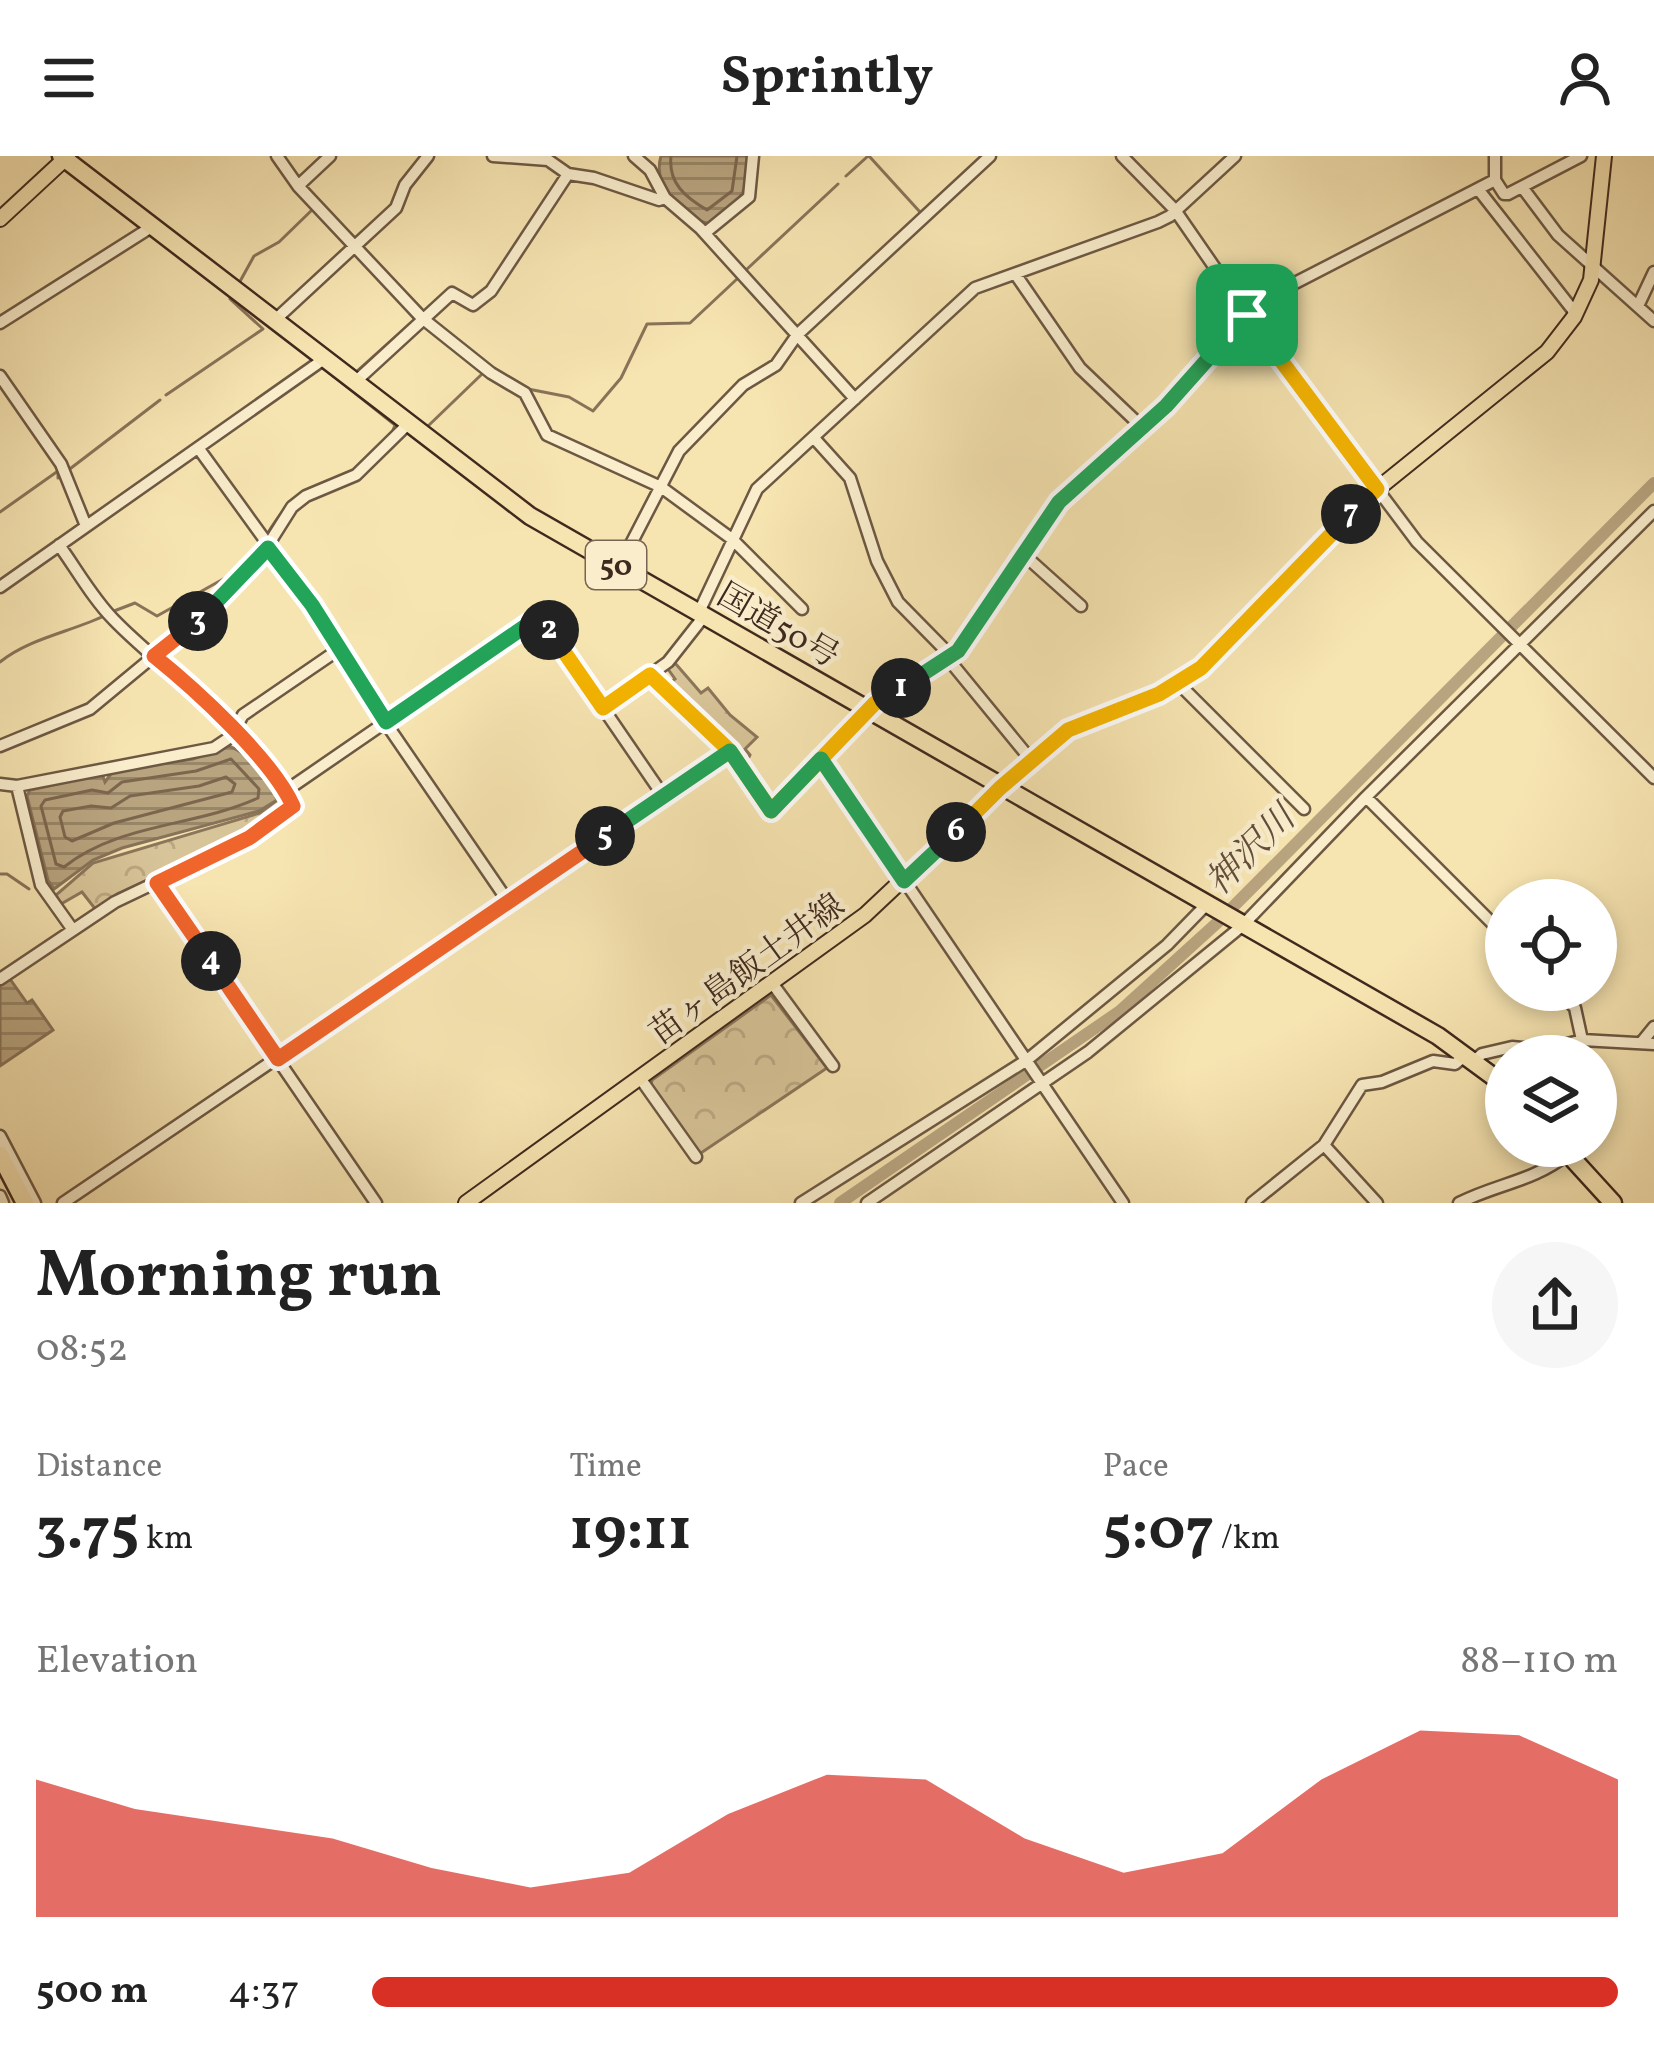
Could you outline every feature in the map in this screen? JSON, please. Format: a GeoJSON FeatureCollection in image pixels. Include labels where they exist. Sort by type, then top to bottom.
{"type":"FeatureCollection","features":[{"type":"Feature","properties":{"kind":"highway","name":"国道50号"},"geometry":{"type":"LineString","coordinates":[[65,157],[530,516],[1485,1069]]}},
{"type":"Feature","properties":{"kind":"highway"},"geometry":{"type":"LineString","coordinates":[[0,1155],[25,1203]]}},
{"type":"Feature","properties":{"kind":"highway"},"geometry":{"type":"LineString","coordinates":[[1580,1167],[1613,1203]]}},
{"type":"Feature","properties":{"kind":"highway"},"geometry":{"type":"LineString","coordinates":[[0,1175],[4,1200]]}},
{"type":"Feature","properties":{"kind":"main road","name":"苗ヶ島飯土井線"},"geometry":{"type":"LineString","coordinates":[[466,1203],[772,983],[904,881],[1068,730],[1179,684],[1201,668],[1377,489],[1547,352],[1576,314],[1594,268],[1604,156]]}},
{"type":"Feature","properties":{"kind":"main road"},"geometry":{"type":"LineString","coordinates":[[0,219],[65,157]]}},
{"type":"Feature","properties":{"kind":"street"},"geometry":{"type":"LineString","coordinates":[[277,156],[298,186],[422,318],[491,373],[525,393],[548,435],[661,487],[732,539],[802,609]]}},
{"type":"Feature","properties":{"kind":"street"},"geometry":{"type":"LineString","coordinates":[[298,186],[330,156]]}},
{"type":"Feature","properties":{"kind":"street"},"geometry":{"type":"LineString","coordinates":[[274,320],[396,208],[404,185],[428,156]]}},
{"type":"Feature","properties":{"kind":"street"},"geometry":{"type":"LineString","coordinates":[[493,156],[548,160],[568,174],[665,198]]}},
{"type":"Feature","properties":{"kind":"street"},"geometry":{"type":"LineString","coordinates":[[634,156],[650,170],[665,198],[705,233],[855,399]]}},
{"type":"Feature","properties":{"kind":"street"},"geometry":{"type":"LineString","coordinates":[[650,170],[656,156]]}},
{"type":"Feature","properties":{"kind":"street"},"geometry":{"type":"LineString","coordinates":[[705,233],[749,197],[753,156]]}},
{"type":"Feature","properties":{"kind":"street"},"geometry":{"type":"LineString","coordinates":[[619,567],[679,451],[743,385],[776,365],[797,335],[991,156]]}},
{"type":"Feature","properties":{"kind":"street"},"geometry":{"type":"LineString","coordinates":[[1122,156],[1175,210],[1247,315],[1417,542],[1654,778]]}},
{"type":"Feature","properties":{"kind":"street"},"geometry":{"type":"LineString","coordinates":[[603,708],[668,662],[702,614],[757,489],[975,288],[1149,226],[1175,210],[1235,156]]}},
{"type":"Feature","properties":{"kind":"street"},"geometry":{"type":"LineString","coordinates":[[1495,156],[1495,180],[1504,194],[1581,156]]}},
{"type":"Feature","properties":{"kind":"street"},"geometry":{"type":"LineString","coordinates":[[353,382],[452,293],[472,305],[491,291],[568,174]]}},
{"type":"Feature","properties":{"kind":"street"},"geometry":{"type":"LineString","coordinates":[[650,675],[730,751],[771,811],[875,703],[950,658],[988,610],[1059,502],[1144,429],[1247,315],[1281,291],[1495,180]]}},
{"type":"Feature","properties":{"kind":"street"},"geometry":{"type":"LineString","coordinates":[[1522,188],[1558,235],[1654,321]]}},
{"type":"Feature","properties":{"kind":"street"},"geometry":{"type":"LineString","coordinates":[[1478,189],[1576,314]]}},
{"type":"Feature","properties":{"kind":"street"},"geometry":{"type":"LineString","coordinates":[[0,323],[153,226]]}},
{"type":"Feature","properties":{"kind":"street"},"geometry":{"type":"LineString","coordinates":[[1638,306],[1654,272]]}},
{"type":"Feature","properties":{"kind":"street"},"geometry":{"type":"LineString","coordinates":[[1016,275],[1080,368],[1144,429]]}},
{"type":"Feature","properties":{"kind":"street"},"geometry":{"type":"LineString","coordinates":[[0,587],[324,359]]}},
{"type":"Feature","properties":{"kind":"street"},"geometry":{"type":"LineString","coordinates":[[0,376],[64,470],[86,526]]}},
{"type":"Feature","properties":{"kind":"street"},"geometry":{"type":"LineString","coordinates":[[0,746],[90,710],[212,608],[268,548],[292,507],[356,475],[408,424]]}},
{"type":"Feature","properties":{"kind":"street"},"geometry":{"type":"LineString","coordinates":[[814,438],[850,478],[877,561],[898,602],[950,658],[1031,760]]}},
{"type":"Feature","properties":{"kind":"street"},"geometry":{"type":"LineString","coordinates":[[199,449],[312,605],[507,900]]}},
{"type":"Feature","properties":{"kind":"street"},"geometry":{"type":"LineString","coordinates":[[867,1203],[1042,1083],[1239,924],[1517,642],[1654,511]]}},
{"type":"Feature","properties":{"kind":"street"},"geometry":{"type":"LineString","coordinates":[[0,979],[115,902],[249,838],[293,806],[286,790],[233,730],[110,617],[59,545]]}},
{"type":"Feature","properties":{"kind":"street"},"geometry":{"type":"LineString","coordinates":[[1023,554],[1081,606]]}},
{"type":"Feature","properties":{"kind":"street"},"geometry":{"type":"LineString","coordinates":[[286,790],[540,616],[664,797]]}},
{"type":"Feature","properties":{"kind":"street"},"geometry":{"type":"LineString","coordinates":[[0,784],[17,786],[199,753],[223,744],[243,716],[338,650]]}},
{"type":"Feature","properties":{"kind":"street"},"geometry":{"type":"LineString","coordinates":[[1179,684],[1304,808]]}},
{"type":"Feature","properties":{"kind":"street"},"geometry":{"type":"LineString","coordinates":[[63,1203],[730,751]]}},
{"type":"Feature","properties":{"kind":"street"},"geometry":{"type":"LineString","coordinates":[[821,759],[1124,1203]]}},
{"type":"Feature","properties":{"kind":"street"},"geometry":{"type":"LineString","coordinates":[[17,786],[41,885],[73,929]]}},
{"type":"Feature","properties":{"kind":"street"},"geometry":{"type":"LineString","coordinates":[[1366,796],[1485,916]]}},
{"type":"Feature","properties":{"kind":"street"},"geometry":{"type":"LineString","coordinates":[[157,883],[376,1203]]}},
{"type":"Feature","properties":{"kind":"street"},"geometry":{"type":"LineString","coordinates":[[801,1203],[1028,1061],[1209,906]]}},
{"type":"Feature","properties":{"kind":"street"},"geometry":{"type":"LineString","coordinates":[[772,983],[833,1066]]}},
{"type":"Feature","properties":{"kind":"street"},"geometry":{"type":"LineString","coordinates":[[1617,1042],[1647,1043],[1654,1027]]}},
{"type":"Feature","properties":{"kind":"street"},"geometry":{"type":"LineString","coordinates":[[1252,1203],[1324,1144],[1362,1085],[1433,1061],[1455,1064],[1485,1053]]}},
{"type":"Feature","properties":{"kind":"street"},"geometry":{"type":"LineString","coordinates":[[640,1078],[696,1157]]}},
{"type":"Feature","properties":{"kind":"street"},"geometry":{"type":"LineString","coordinates":[[0,1136],[35,1203]]}},
{"type":"Feature","properties":{"kind":"street"},"geometry":{"type":"LineString","coordinates":[[1324,1144],[1376,1203]]}},
{"type":"Feature","properties":{"kind":"street"},"geometry":{"type":"LineString","coordinates":[[1459,1203],[1488,1189],[1541,1176],[1549,1167]]}},
{"type":"Feature","properties":{"kind":"green space"},"geometry":{"type":"Polygon","coordinates":[[[675,663],[701,693],[708,688],[757,737],[745,749],[750,755],[745,765],[665,687],[675,679],[668,669],[675,663]]]}},
{"type":"Feature","properties":{"kind":"green space"},"geometry":{"type":"Polygon","coordinates":[[[284,795],[288,805],[249,833],[117,894],[96,910],[82,892],[61,904],[56,895],[93,863],[260,813],[284,795]]]}},
{"type":"Feature","properties":{"kind":"green space"},"geometry":{"type":"Polygon","coordinates":[[[771,995],[827,1068],[698,1155],[652,1080],[771,995]]]}},
{"type":"Feature","properties":{"kind":"water"},"geometry":{"type":"Polygon","coordinates":[[[661,156],[749,156],[744,189],[711,224],[700,221],[680,208],[665,189],[661,156]]]}},
{"type":"Feature","properties":{"kind":"water"},"geometry":{"type":"Polygon","coordinates":[[[228,746],[258,768],[277,800],[259,811],[122,848],[93,860],[54,889],[27,796],[30,790],[102,774],[105,782],[113,771],[193,759],[228,746]]]}},
{"type":"Feature","properties":{"kind":"water"},"geometry":{"type":"Polygon","coordinates":[[[10,979],[53,1030],[0,1066],[0,986],[10,979]]]}},
{"type":"Feature","properties":{"kind":"waterway"},"geometry":{"type":"LineString","coordinates":[[299,180],[322,156]]}},
{"type":"Feature","properties":{"kind":"waterway"},"geometry":{"type":"LineString","coordinates":[[869,156],[920,212]]}},
{"type":"Feature","properties":{"kind":"waterway"},"geometry":{"type":"LineString","coordinates":[[846,176],[867,157]]}},
{"type":"Feature","properties":{"kind":"waterway"},"geometry":{"type":"LineString","coordinates":[[746,270],[838,184]]}},
{"type":"Feature","properties":{"kind":"waterway"},"geometry":{"type":"LineString","coordinates":[[238,285],[254,256],[279,242],[313,209]]}},
{"type":"Feature","properties":{"kind":"waterway"},"geometry":{"type":"LineString","coordinates":[[528,389],[569,397],[593,411],[621,378],[647,324],[690,323],[737,279]]}},
{"type":"Feature","properties":{"kind":"waterway"},"geometry":{"type":"LineString","coordinates":[[335,359],[356,372],[415,319],[388,289]]}},
{"type":"Feature","properties":{"kind":"waterway"},"geometry":{"type":"LineString","coordinates":[[166,395],[263,329],[230,299],[232,293]]}},
{"type":"Feature","properties":{"kind":"waterway"},"geometry":{"type":"LineString","coordinates":[[326,370],[395,425],[392,433]]}},
{"type":"Feature","properties":{"kind":"waterway"},"geometry":{"type":"LineString","coordinates":[[427,427],[481,375]]}},
{"type":"Feature","properties":{"kind":"waterway"},"geometry":{"type":"LineString","coordinates":[[0,512],[58,471],[58,478],[160,400]]}},
{"type":"Feature","properties":{"kind":"waterway"},"geometry":{"type":"LineString","coordinates":[[266,536],[296,498],[339,477]]}},
{"type":"Feature","properties":{"kind":"waterway","name":"神沢川"},"geometry":{"type":"LineString","coordinates":[[840,1203],[1120,1011],[1218,922],[1654,483]]}},
{"type":"Feature","properties":{"kind":"waterway"},"geometry":{"type":"LineString","coordinates":[[114,611],[135,603],[157,616],[243,568]]}},
{"type":"Feature","properties":{"kind":"waterway"},"geometry":{"type":"LineString","coordinates":[[0,662],[37,641],[106,615]]}},
{"type":"Feature","properties":{"kind":"waterway"},"geometry":{"type":"LineString","coordinates":[[0,874],[29,889]]}},
{"type":"Feature","properties":{"kind":"route"},"geometry":{"type":"LineString","coordinates":[[1247,315],[1144,429],[1059,502],[958,651],[875,703],[869,711],[856,722],[771,811],[730,751],[650,675],[603,708],[540,616],[386,722],[312,605],[268,548],[212,608],[154,656],[249,746],[286,790],[293,806],[249,838],[157,883],[278,1059],[730,751],[771,811],[821,759],[904,881],[1068,730],[1159,694],[1201,668],[1377,489],[1247,315]]}}]}
